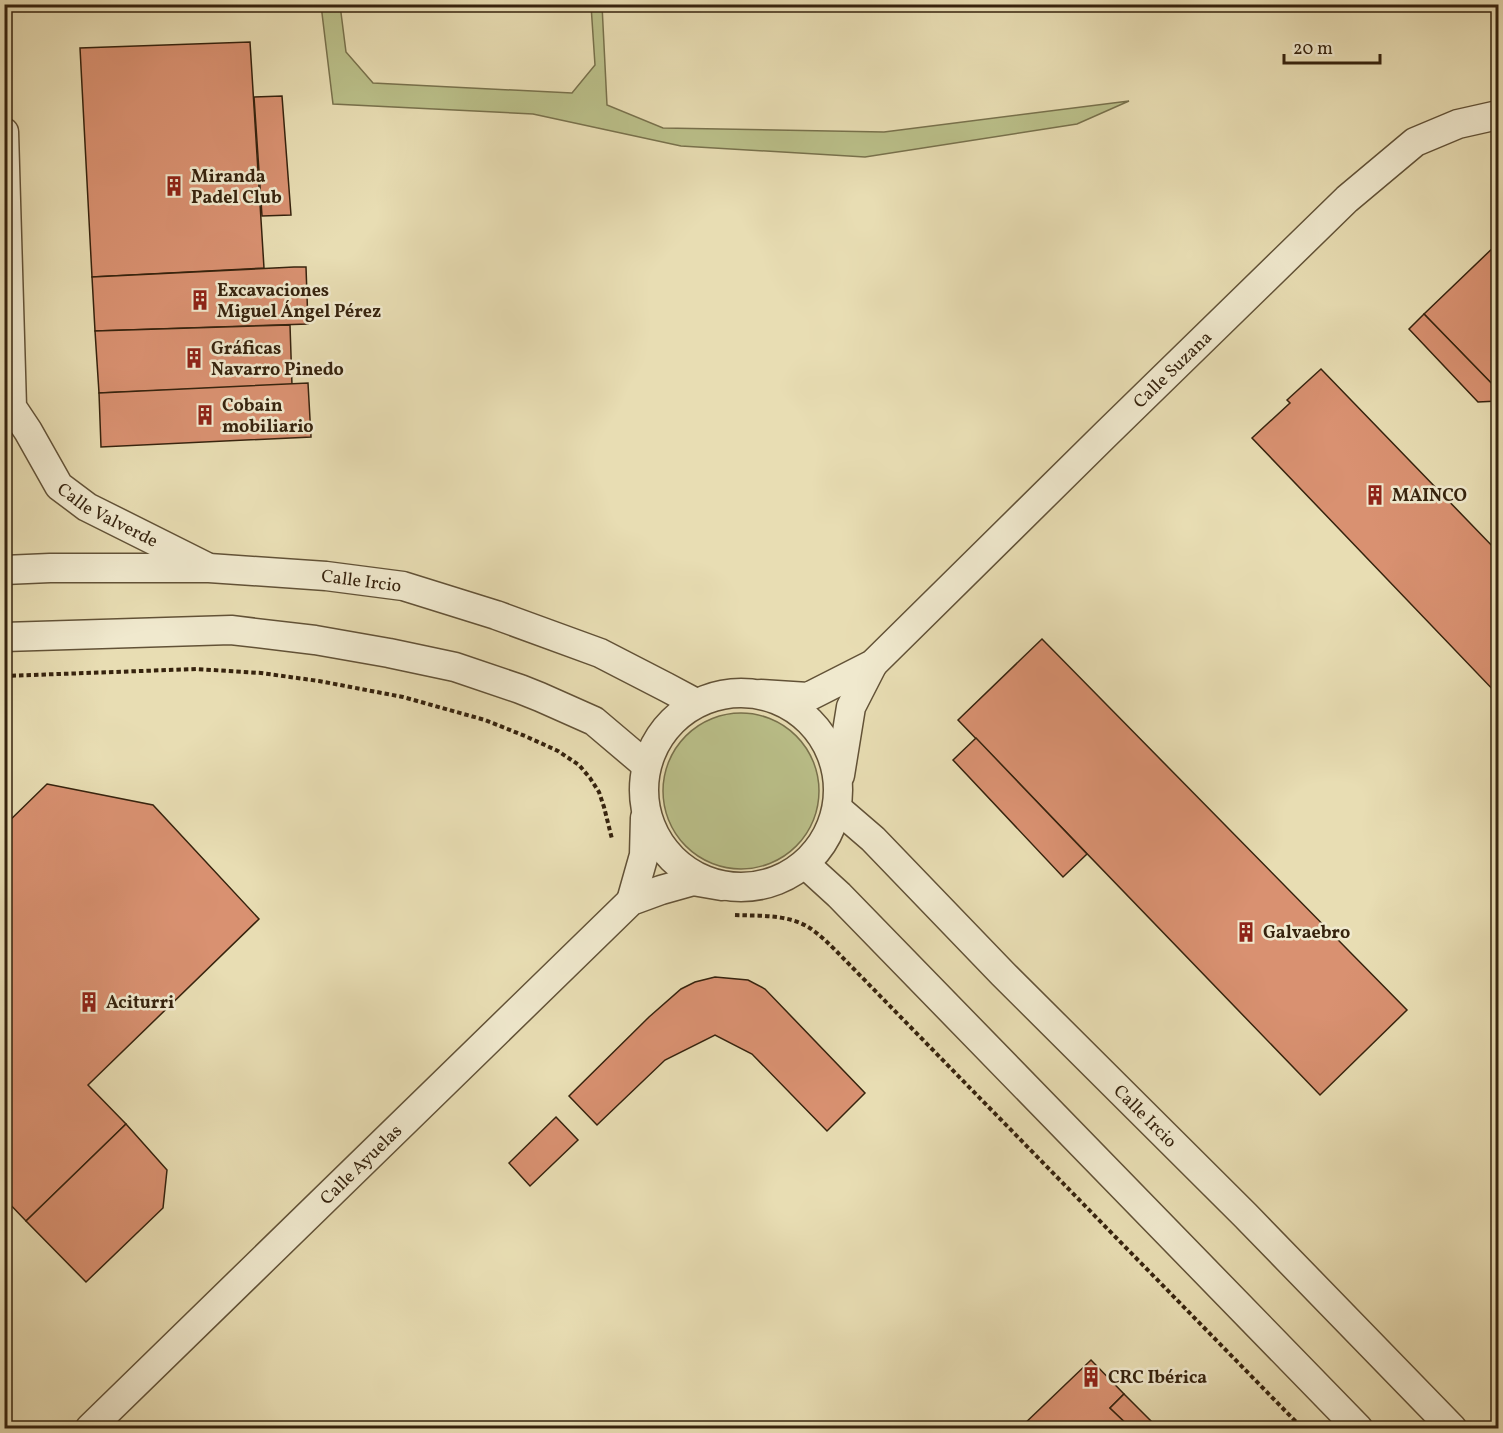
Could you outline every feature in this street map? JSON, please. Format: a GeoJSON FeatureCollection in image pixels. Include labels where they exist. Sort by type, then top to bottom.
{"type":"FeatureCollection","features":[{"type":"Feature","properties":{"kind":"street","name":"Calle Suzana"},"geometry":{"type":"LineString","coordinates":[[761,694],[808,697],[873,664],[1347,199],[1415,142],[1458,124],[1498,114]]}},
{"type":"Feature","properties":{"kind":"street","name":"Calle Valverde"},"geometry":{"type":"LineString","coordinates":[[4,132],[8,414],[28,431],[59,486],[87,507],[209,568]]}},
{"type":"Feature","properties":{"kind":"street","name":"Calle Ircio"},"geometry":{"type":"LineString","coordinates":[[4,570],[209,568],[326,576],[403,586],[496,615],[600,653],[696,704]]}},
{"type":"Feature","properties":{"kind":"street"},"geometry":{"type":"LineString","coordinates":[[4,637],[231,630],[389,652],[455,667],[540,696],[594,720],[646,765]]}},
{"type":"Feature","properties":{"kind":"street","name":"Calle Suzana"},"geometry":{"type":"LineString","coordinates":[[838,795],[851,707],[873,664]]}},
{"type":"Feature","properties":{"kind":"street"},"geometry":{"type":"LineString","coordinates":[[728,693],[761,694],[790,705],[815,725],[831,752],[838,795],[826,839],[806,864],[780,880],[752,887],[722,886],[700,879],[680,866],[664,850],[652,830],[645,808],[643,787],[646,765],[657,740],[674,719],[696,704],[728,693]]}},
{"type":"Feature","properties":{"kind":"street","name":"Calle Ircio"},"geometry":{"type":"LineString","coordinates":[[838,795],[873,839],[1011,982],[1245,1215],[1452,1428]]}},
{"type":"Feature","properties":{"kind":"street","name":"Calle Ayuelas"},"geometry":{"type":"LineString","coordinates":[[631,901],[644,855],[645,808]]}},
{"type":"Feature","properties":{"kind":"street"},"geometry":{"type":"LineString","coordinates":[[806,864],[1358,1428]]}},
{"type":"Feature","properties":{"kind":"street","name":"Calle Ayuelas"},"geometry":{"type":"LineString","coordinates":[[90,1428],[631,901],[693,881],[722,886]]}},
{"type":"Feature","properties":{"kind":"path"},"geometry":{"type":"LineString","coordinates":[[4,676],[196,669],[319,681],[403,697],[485,720],[558,752],[579,765],[599,792],[613,843]]}},
{"type":"Feature","properties":{"kind":"path"},"geometry":{"type":"LineString","coordinates":[[732,915],[773,916],[800,923],[814,930],[1302,1428]]}},
{"type":"Feature","properties":{"kind":"green space"},"geometry":{"type":"Polygon","coordinates":[[[321,5],[340,5],[346,52],[373,83],[572,93],[595,65],[591,5],[602,5],[607,105],[663,128],[884,132],[1129,101],[1077,124],[865,157],[681,146],[533,114],[333,104],[321,5]]]}},
{"type":"Feature","properties":{"kind":"green space"},"geometry":{"type":"Polygon","coordinates":[[[741,713],[756,714],[771,719],[796,736],[813,761],[818,776],[818,806],[813,821],[796,846],[771,863],[756,868],[741,869],[726,868],[711,863],[686,846],[669,821],[664,806],[663,791],[664,776],[669,761],[686,736],[711,719],[726,714],[741,713]]]}},
{"type":"Feature","properties":{"kind":"building","name":"Miranda Padel Club"},"geometry":{"type":"Polygon","coordinates":[[[250,42],[264,268],[92,277],[80,48],[250,42]]]}},
{"type":"Feature","properties":{"kind":"building"},"geometry":{"type":"Polygon","coordinates":[[[282,96],[291,215],[262,216],[254,97],[282,96]]]}},
{"type":"Feature","properties":{"kind":"building"},"geometry":{"type":"Polygon","coordinates":[[[1498,243],[1498,390],[1424,314],[1498,243]]]}},
{"type":"Feature","properties":{"kind":"building","name":"Excavaciones Miguel Ángel Pérez"},"geometry":{"type":"Polygon","coordinates":[[[306,267],[308,324],[95,331],[92,277],[306,267]]]}},
{"type":"Feature","properties":{"kind":"building"},"geometry":{"type":"Polygon","coordinates":[[[1424,314],[1498,390],[1498,401],[1478,402],[1409,329],[1424,314]]]}},
{"type":"Feature","properties":{"kind":"building","name":"Gráficas Navarro Pinedo"},"geometry":{"type":"Polygon","coordinates":[[[290,325],[292,385],[99,393],[95,331],[290,325]]]}},
{"type":"Feature","properties":{"kind":"building","name":"MAINCO"},"geometry":{"type":"Polygon","coordinates":[[[1321,369],[1498,552],[1498,695],[1252,438],[1290,403],[1287,400],[1321,369]]]}},
{"type":"Feature","properties":{"kind":"building","name":"Cobain mobiliario"},"geometry":{"type":"Polygon","coordinates":[[[308,383],[311,437],[101,447],[99,393],[308,383]]]}},
{"type":"Feature","properties":{"kind":"building","name":"Galvaebro"},"geometry":{"type":"Polygon","coordinates":[[[1042,639],[1407,1010],[1320,1095],[958,720],[1042,639]]]}},
{"type":"Feature","properties":{"kind":"building"},"geometry":{"type":"Polygon","coordinates":[[[976,738],[1087,854],[1063,877],[953,760],[976,738]]]}},
{"type":"Feature","properties":{"kind":"building","name":"Aciturri"},"geometry":{"type":"Polygon","coordinates":[[[47,784],[153,805],[259,919],[88,1085],[126,1124],[26,1221],[4,1198],[4,826],[47,784]]]}},
{"type":"Feature","properties":{"kind":"building"},"geometry":{"type":"Polygon","coordinates":[[[715,977],[748,980],[765,989],[865,1093],[827,1131],[752,1054],[715,1035],[665,1060],[597,1125],[569,1096],[649,1017],[681,989],[695,982],[715,977]]]}},
{"type":"Feature","properties":{"kind":"building"},"geometry":{"type":"Polygon","coordinates":[[[556,1117],[578,1140],[530,1186],[509,1163],[556,1117]]]}},
{"type":"Feature","properties":{"kind":"building"},"geometry":{"type":"Polygon","coordinates":[[[126,1124],[167,1170],[163,1208],[86,1282],[26,1221],[126,1124]]]}},
{"type":"Feature","properties":{"kind":"building","name":"CRC Ibérica"},"geometry":{"type":"Polygon","coordinates":[[[1091,1360],[1124,1394],[1110,1408],[1131,1428],[1020,1428],[1091,1360]]]}},
{"type":"Feature","properties":{"kind":"building"},"geometry":{"type":"Polygon","coordinates":[[[1124,1394],[1158,1428],[1131,1428],[1110,1408],[1124,1394]]]}},
{"type":"Feature","properties":{"kind":"place","name":"Miranda Padel Club"},"geometry":{"type":"Point","coordinates":[174,186]}},
{"type":"Feature","properties":{"kind":"place","name":"Excavaciones Miguel Ángel Pérez"},"geometry":{"type":"Point","coordinates":[200,300]}},
{"type":"Feature","properties":{"kind":"place","name":"Gráficas Navarro Pinedo"},"geometry":{"type":"Point","coordinates":[194,358]}},
{"type":"Feature","properties":{"kind":"place","name":"Cobain mobiliario"},"geometry":{"type":"Point","coordinates":[205,415]}},
{"type":"Feature","properties":{"kind":"place","name":"MAINCO"},"geometry":{"type":"Point","coordinates":[1375,495]}},
{"type":"Feature","properties":{"kind":"place","name":"Galvaebro"},"geometry":{"type":"Point","coordinates":[1246,932]}},
{"type":"Feature","properties":{"kind":"place","name":"Aciturri"},"geometry":{"type":"Point","coordinates":[89,1002]}},
{"type":"Feature","properties":{"kind":"place","name":"CRC Ibérica"},"geometry":{"type":"Point","coordinates":[1091,1377]}}]}
